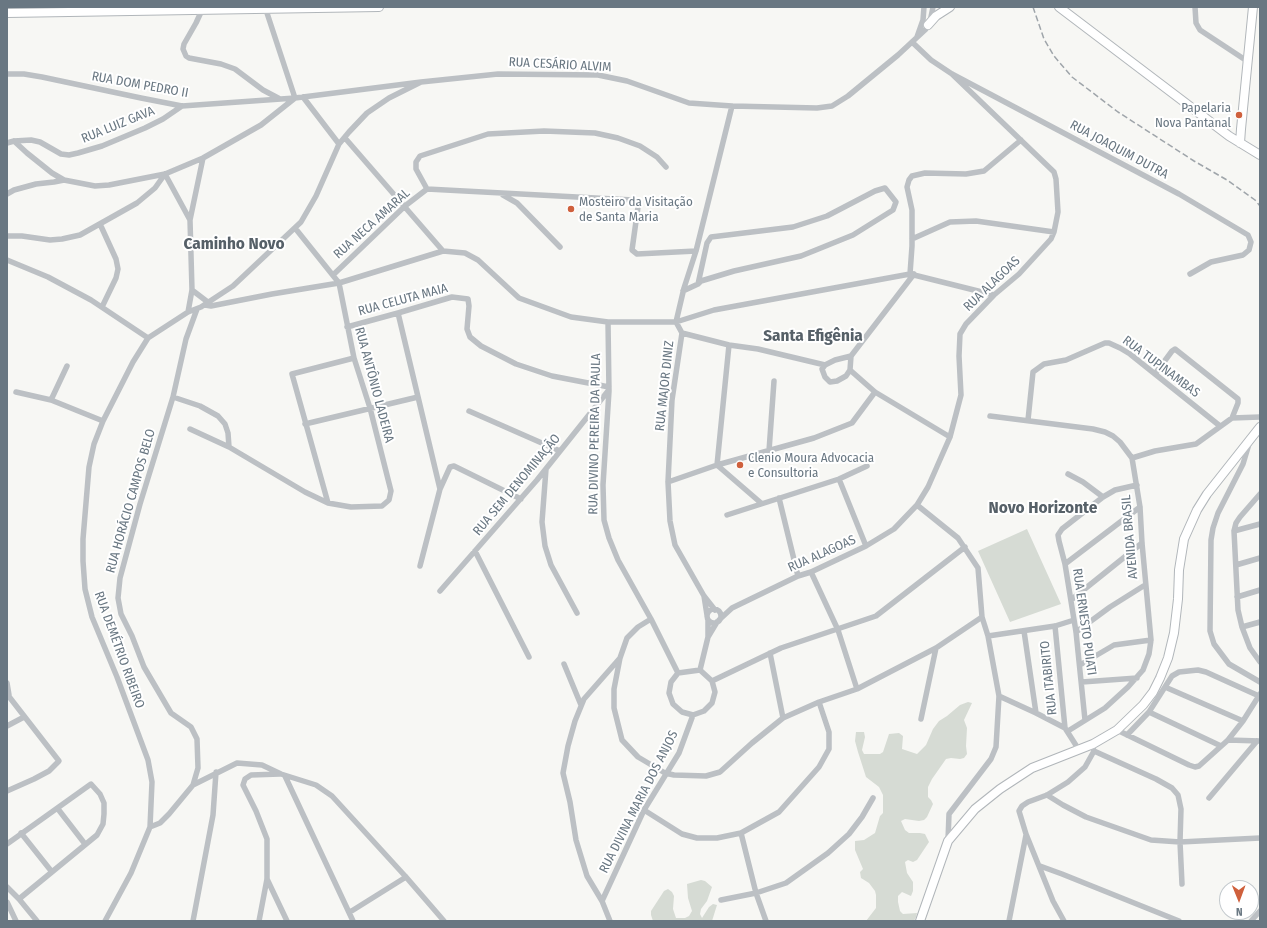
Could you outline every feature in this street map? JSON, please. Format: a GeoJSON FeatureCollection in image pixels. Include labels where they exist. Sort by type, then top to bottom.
{"type":"FeatureCollection","features":[{"type":"Feature","properties":{"kind":"main road"},"geometry":{"type":"LineString","coordinates":[[11,11],[379,7]]}},
{"type":"Feature","properties":{"kind":"main road"},"geometry":{"type":"LineString","coordinates":[[928,26],[936,16],[950,7]]}},
{"type":"Feature","properties":{"kind":"main road"},"geometry":{"type":"LineString","coordinates":[[1059,7],[1228,136],[1260,155]]}},
{"type":"Feature","properties":{"kind":"main road"},"geometry":{"type":"LineString","coordinates":[[1240,143],[1240,129],[1253,7]]}},
{"type":"Feature","properties":{"kind":"main road"},"geometry":{"type":"LineString","coordinates":[[1228,136],[1240,129]]}},
{"type":"Feature","properties":{"kind":"main road"},"geometry":{"type":"LineString","coordinates":[[920,921],[948,841],[975,809],[1000,789],[1032,768],[1079,750],[1093,747],[1117,730],[1143,705],[1153,692],[1168,658],[1174,633],[1178,599],[1179,570],[1184,539],[1197,510],[1207,494],[1260,427]]}},
{"type":"Feature","properties":{"kind":"street"},"geometry":{"type":"LineString","coordinates":[[917,37],[924,20],[924,7]]}},
{"type":"Feature","properties":{"kind":"street"},"geometry":{"type":"LineString","coordinates":[[928,26],[933,7]]}},
{"type":"Feature","properties":{"kind":"street"},"geometry":{"type":"LineString","coordinates":[[1195,7],[1196,23],[1200,30],[1247,61]]}},
{"type":"Feature","properties":{"kind":"street"},"geometry":{"type":"LineString","coordinates":[[14,141],[52,173],[64,180],[95,186],[109,185],[165,174],[203,158],[261,125],[294,98],[265,8]]}},
{"type":"Feature","properties":{"kind":"street"},"geometry":{"type":"LineString","coordinates":[[202,10],[184,44],[183,49],[186,56],[189,58],[221,64],[235,69],[263,90],[280,99]]}},
{"type":"Feature","properties":{"kind":"street","name":"RUA CESÁRIO ALVIM"},"geometry":{"type":"LineString","coordinates":[[294,98],[498,74],[598,75],[628,81],[689,103],[732,106],[817,108],[832,106],[848,96],[898,55],[917,37],[925,32],[928,26]]}},
{"type":"Feature","properties":{"kind":"street","name":"RUA JOAQUIM DUTRA"},"geometry":{"type":"LineString","coordinates":[[912,42],[931,60],[952,74],[1179,194],[1248,235],[1251,242],[1249,250],[1243,255],[1211,262],[1190,274]]}},
{"type":"Feature","properties":{"kind":"street","name":"RUA DOM PEDRO II"},"geometry":{"type":"LineString","coordinates":[[7,74],[24,74],[42,77],[182,106],[294,98]]}},
{"type":"Feature","properties":{"kind":"street","name":"RUA ALAGOAS"},"geometry":{"type":"LineString","coordinates":[[708,638],[718,621],[732,608],[798,576],[811,572],[866,546],[894,529],[918,506],[950,437],[961,395],[959,356],[960,334],[966,324],[994,295],[1019,274],[1048,244],[1054,232],[1058,205],[1055,176],[1044,162],[952,74]]}},
{"type":"Feature","properties":{"kind":"street"},"geometry":{"type":"LineString","coordinates":[[207,304],[233,286],[301,222],[316,196],[339,144],[367,113],[389,98],[421,82]]}},
{"type":"Feature","properties":{"kind":"street"},"geometry":{"type":"LineString","coordinates":[[303,97],[339,144]]}},
{"type":"Feature","properties":{"kind":"street","name":"RUA LUIZ GAVA"},"geometry":{"type":"LineString","coordinates":[[7,143],[31,140],[40,142],[61,154],[73,154],[102,146],[145,128],[163,119],[182,106]]}},
{"type":"Feature","properties":{"kind":"street"},"geometry":{"type":"LineString","coordinates":[[676,322],[696,251],[732,106]]}},
{"type":"Feature","properties":{"kind":"street"},"geometry":{"type":"LineString","coordinates":[[666,167],[657,157],[640,146],[618,138],[595,133],[544,131],[488,134],[420,156],[416,162],[416,169],[427,189],[633,200],[638,206],[632,250],[636,254],[696,251]]}},
{"type":"Feature","properties":{"kind":"street"},"geometry":{"type":"LineString","coordinates":[[345,138],[443,251]]}},
{"type":"Feature","properties":{"kind":"street"},"geometry":{"type":"LineString","coordinates":[[851,356],[835,360],[826,365],[822,369],[825,378],[830,382],[837,381],[846,376],[850,370],[851,356],[912,274],[912,210],[907,187],[912,176],[925,173],[966,174],[984,171],[1021,140]]}},
{"type":"Feature","properties":{"kind":"street"},"geometry":{"type":"LineString","coordinates":[[188,312],[192,290],[190,220],[203,158]]}},
{"type":"Feature","properties":{"kind":"street"},"geometry":{"type":"LineString","coordinates":[[165,174],[190,220]]}},
{"type":"Feature","properties":{"kind":"street"},"geometry":{"type":"LineString","coordinates":[[7,236],[13,235],[50,240],[80,235],[126,210],[147,196],[165,174]]}},
{"type":"Feature","properties":{"kind":"street"},"geometry":{"type":"LineString","coordinates":[[7,194],[14,190],[36,184],[64,180]]}},
{"type":"Feature","properties":{"kind":"street"},"geometry":{"type":"LineString","coordinates":[[684,291],[698,284],[734,271],[801,256],[853,235],[893,210],[896,202],[885,188],[875,191],[827,216],[793,227],[712,237],[707,243],[698,284]]}},
{"type":"Feature","properties":{"kind":"street","name":"RUA NECA AMARAL"},"geometry":{"type":"LineString","coordinates":[[333,275],[405,206],[427,189]]}},
{"type":"Feature","properties":{"kind":"street"},"geometry":{"type":"LineString","coordinates":[[501,194],[517,203],[560,247]]}},
{"type":"Feature","properties":{"kind":"street"},"geometry":{"type":"LineString","coordinates":[[912,239],[950,222],[976,220],[1054,232]]}},
{"type":"Feature","properties":{"kind":"street"},"geometry":{"type":"LineString","coordinates":[[100,224],[116,259],[118,268],[116,278],[102,307]]}},
{"type":"Feature","properties":{"kind":"street","name":"RUA ANTÔNIO LADEIRA"},"geometry":{"type":"LineString","coordinates":[[295,228],[339,283],[354,358],[370,408],[390,491],[389,500],[382,506],[351,507],[328,502]]}},
{"type":"Feature","properties":{"kind":"street"},"geometry":{"type":"LineString","coordinates":[[192,290],[211,306],[339,283],[443,251],[465,253],[478,260],[519,298],[571,317],[608,322],[676,322],[714,310],[912,274],[994,295]]}},
{"type":"Feature","properties":{"kind":"street"},"geometry":{"type":"LineString","coordinates":[[7,260],[48,277],[91,300],[148,338]]}},
{"type":"Feature","properties":{"kind":"street","name":"RUA CELUTA MAIA"},"geometry":{"type":"LineString","coordinates":[[347,327],[452,297],[468,299],[469,306],[467,329],[470,337],[481,346],[523,367],[552,376],[609,389]]}},
{"type":"Feature","properties":{"kind":"street","name":"RUA DEMÉTRIO RIBEIRO"},"geometry":{"type":"LineString","coordinates":[[105,921],[130,873],[150,827],[152,782],[148,760],[117,677],[92,617],[85,589],[83,539],[89,467],[94,444],[103,421],[133,362],[148,338],[188,312],[207,304]]}},
{"type":"Feature","properties":{"kind":"street","name":"RUA HORÁCIO CAMPOS BELO"},"geometry":{"type":"LineString","coordinates":[[150,827],[160,823],[193,785],[198,768],[197,739],[190,727],[171,713],[144,667],[132,636],[121,614],[118,598],[120,578],[140,504],[173,397],[186,339],[197,309]]}},
{"type":"Feature","properties":{"kind":"street"},"geometry":{"type":"LineString","coordinates":[[398,313],[440,489]]}},
{"type":"Feature","properties":{"kind":"street","name":"RUA DIVINO PEREIRA DA PAULA"},"geometry":{"type":"LineString","coordinates":[[608,322],[609,389],[603,485],[604,520],[609,538],[618,560],[651,619],[678,673]]}},
{"type":"Feature","properties":{"kind":"street","name":"RUA MAJOR DINIZ"},"geometry":{"type":"LineString","coordinates":[[676,322],[682,333],[672,400],[668,482],[670,521],[676,545],[704,596],[716,610]]}},
{"type":"Feature","properties":{"kind":"street"},"geometry":{"type":"LineString","coordinates":[[682,333],[729,345],[826,365]]}},
{"type":"Feature","properties":{"kind":"street","name":"RUA TUPINAMBAS"},"geometry":{"type":"LineString","coordinates":[[1028,420],[1033,372],[1044,364],[1066,360],[1105,343],[1109,343],[1120,348],[1155,374],[1220,426]]}},
{"type":"Feature","properties":{"kind":"street"},"geometry":{"type":"LineString","coordinates":[[717,465],[729,345]]}},
{"type":"Feature","properties":{"kind":"street"},"geometry":{"type":"LineString","coordinates":[[1155,374],[1172,351],[1175,350],[1179,352],[1238,399],[1238,403],[1232,418]]}},
{"type":"Feature","properties":{"kind":"street"},"geometry":{"type":"LineString","coordinates":[[328,502],[292,374],[354,358]]}},
{"type":"Feature","properties":{"kind":"street"},"geometry":{"type":"LineString","coordinates":[[51,400],[67,366]]}},
{"type":"Feature","properties":{"kind":"street"},"geometry":{"type":"LineString","coordinates":[[850,370],[875,392],[950,437]]}},
{"type":"Feature","properties":{"kind":"street"},"geometry":{"type":"LineString","coordinates":[[769,451],[774,381]]}},
{"type":"Feature","properties":{"kind":"street","name":"RUA SEM DENOMINAÇÃO"},"geometry":{"type":"LineString","coordinates":[[440,591],[546,469],[609,389]]}},
{"type":"Feature","properties":{"kind":"street"},"geometry":{"type":"LineString","coordinates":[[16,392],[51,400],[103,421]]}},
{"type":"Feature","properties":{"kind":"street"},"geometry":{"type":"LineString","coordinates":[[668,482],[717,465],[814,438],[852,423],[875,392]]}},
{"type":"Feature","properties":{"kind":"street"},"geometry":{"type":"LineString","coordinates":[[173,397],[200,406],[218,416],[225,424],[228,433],[229,447]]}},
{"type":"Feature","properties":{"kind":"street"},"geometry":{"type":"LineString","coordinates":[[305,424],[418,397]]}},
{"type":"Feature","properties":{"kind":"street"},"geometry":{"type":"LineString","coordinates":[[468,411],[560,451]]}},
{"type":"Feature","properties":{"kind":"street","name":"AVENIDA BRASIL"},"geometry":{"type":"LineString","coordinates":[[990,416],[1093,428],[1113,436],[1120,442],[1132,458],[1140,507],[1145,585],[1151,640],[1147,662],[1137,678],[1105,708],[1067,730]]}},
{"type":"Feature","properties":{"kind":"street"},"geometry":{"type":"LineString","coordinates":[[1132,458],[1155,451],[1192,445],[1232,418],[1260,417]]}},
{"type":"Feature","properties":{"kind":"street"},"geometry":{"type":"LineString","coordinates":[[190,429],[229,447],[305,492],[328,502]]}},
{"type":"Feature","properties":{"kind":"street"},"geometry":{"type":"LineString","coordinates":[[1250,440],[1243,464],[1212,528],[1210,631],[1214,644],[1229,664],[1260,682]]}},
{"type":"Feature","properties":{"kind":"street"},"geometry":{"type":"LineString","coordinates":[[717,465],[761,503]]}},
{"type":"Feature","properties":{"kind":"street"},"geometry":{"type":"LineString","coordinates":[[420,566],[440,489],[450,468],[454,466],[521,498]]}},
{"type":"Feature","properties":{"kind":"street"},"geometry":{"type":"LineString","coordinates":[[727,515],[839,479],[867,466]]}},
{"type":"Feature","properties":{"kind":"street"},"geometry":{"type":"LineString","coordinates":[[546,469],[542,522],[546,546],[551,565],[576,613]]}},
{"type":"Feature","properties":{"kind":"street"},"geometry":{"type":"LineString","coordinates":[[1068,474],[1083,482],[1103,497],[1115,490],[1137,485]]}},
{"type":"Feature","properties":{"kind":"street"},"geometry":{"type":"LineString","coordinates":[[839,479],[866,546]]}},
{"type":"Feature","properties":{"kind":"street"},"geometry":{"type":"LineString","coordinates":[[1260,494],[1240,517],[1236,523],[1234,531],[1237,597],[1242,627],[1250,648],[1260,662]]}},
{"type":"Feature","properties":{"kind":"street","name":"RUA ERNESTO PUIATI"},"geometry":{"type":"LineString","coordinates":[[1085,720],[1076,632],[1065,564],[1058,538],[1062,529],[1103,497]]}},
{"type":"Feature","properties":{"kind":"street"},"geometry":{"type":"LineString","coordinates":[[779,498],[798,576]]}},
{"type":"Feature","properties":{"kind":"street"},"geometry":{"type":"LineString","coordinates":[[918,506],[958,538],[978,568],[982,617],[988,636],[999,696],[996,747],[991,759],[949,814],[948,841]]}},
{"type":"Feature","properties":{"kind":"street"},"geometry":{"type":"LineString","coordinates":[[1065,564],[1140,507]]}},
{"type":"Feature","properties":{"kind":"street"},"geometry":{"type":"LineString","coordinates":[[1234,531],[1260,524]]}},
{"type":"Feature","properties":{"kind":"street"},"geometry":{"type":"LineString","coordinates":[[1070,600],[1142,543]]}},
{"type":"Feature","properties":{"kind":"street"},"geometry":{"type":"LineString","coordinates":[[712,681],[781,648],[876,616],[965,547]]}},
{"type":"Feature","properties":{"kind":"street"},"geometry":{"type":"LineString","coordinates":[[475,551],[529,657]]}},
{"type":"Feature","properties":{"kind":"street"},"geometry":{"type":"LineString","coordinates":[[1236,565],[1260,558]]}},
{"type":"Feature","properties":{"kind":"street"},"geometry":{"type":"LineString","coordinates":[[811,572],[838,630],[857,689]]}},
{"type":"Feature","properties":{"kind":"street"},"geometry":{"type":"LineString","coordinates":[[1076,632],[1110,607],[1145,585]]}},
{"type":"Feature","properties":{"kind":"street"},"geometry":{"type":"LineString","coordinates":[[1237,597],[1260,590]]}},
{"type":"Feature","properties":{"kind":"street","name":"RUA MAJOR DINIZ"},"geometry":{"type":"LineString","coordinates":[[704,596],[708,617]]}},
{"type":"Feature","properties":{"kind":"street","name":"RUA ALAGOAS"},"geometry":{"type":"LineString","coordinates":[[716,610],[732,608]]}},
{"type":"Feature","properties":{"kind":"street"},"geometry":{"type":"LineString","coordinates":[[716,610],[720,615],[718,621],[712,623],[708,617],[710,611],[716,610]]}},
{"type":"Feature","properties":{"kind":"street","name":"RUA ALAGOAS"},"geometry":{"type":"LineString","coordinates":[[700,670],[708,638],[708,617]]}},
{"type":"Feature","properties":{"kind":"street"},"geometry":{"type":"LineString","coordinates":[[651,619],[638,627],[628,638],[620,658],[614,689],[614,708],[622,740],[638,758],[666,774],[674,776],[706,776],[720,772],[752,742],[783,718],[819,702],[857,689],[936,648],[982,617]]}},
{"type":"Feature","properties":{"kind":"street"},"geometry":{"type":"LineString","coordinates":[[988,636],[1055,626],[1074,620]]}},
{"type":"Feature","properties":{"kind":"street"},"geometry":{"type":"LineString","coordinates":[[1242,627],[1260,622]]}},
{"type":"Feature","properties":{"kind":"street","name":"RUA ITABIRITO"},"geometry":{"type":"LineString","coordinates":[[1055,626],[1067,730]]}},
{"type":"Feature","properties":{"kind":"street"},"geometry":{"type":"LineString","coordinates":[[1024,631],[1036,713]]}},
{"type":"Feature","properties":{"kind":"street"},"geometry":{"type":"LineString","coordinates":[[1080,665],[1114,645],[1151,640]]}},
{"type":"Feature","properties":{"kind":"street"},"geometry":{"type":"LineString","coordinates":[[921,719],[936,648]]}},
{"type":"Feature","properties":{"kind":"street"},"geometry":{"type":"LineString","coordinates":[[770,653],[783,718]]}},
{"type":"Feature","properties":{"kind":"street"},"geometry":{"type":"LineString","coordinates":[[610,921],[602,901],[587,876],[578,847],[563,773],[568,746],[581,705],[584,699],[620,658]]}},
{"type":"Feature","properties":{"kind":"street"},"geometry":{"type":"LineString","coordinates":[[564,664],[581,705]]}},
{"type":"Feature","properties":{"kind":"street"},"geometry":{"type":"LineString","coordinates":[[700,670],[712,681],[715,692],[712,703],[704,711],[693,714],[682,712],[673,704],[669,693],[671,682],[678,673],[700,670]]}},
{"type":"Feature","properties":{"kind":"street"},"geometry":{"type":"LineString","coordinates":[[1117,730],[1127,735],[1189,765],[1195,767],[1202,763],[1228,740],[1259,695],[1206,672],[1187,670],[1172,676],[1148,712],[1127,735]]}},
{"type":"Feature","properties":{"kind":"street"},"geometry":{"type":"LineString","coordinates":[[1082,682],[1137,678]]}},
{"type":"Feature","properties":{"kind":"street"},"geometry":{"type":"LineString","coordinates":[[7,683],[8,695],[59,761],[49,771],[7,791]]}},
{"type":"Feature","properties":{"kind":"street"},"geometry":{"type":"LineString","coordinates":[[1165,687],[1242,721]]}},
{"type":"Feature","properties":{"kind":"street"},"geometry":{"type":"LineString","coordinates":[[999,696],[1036,713],[1067,730],[1079,750]]}},
{"type":"Feature","properties":{"kind":"street"},"geometry":{"type":"LineString","coordinates":[[644,810],[682,834],[697,838],[717,838],[741,833],[779,812],[819,767],[829,749],[829,732],[819,702]]}},
{"type":"Feature","properties":{"kind":"street"},"geometry":{"type":"LineString","coordinates":[[1148,712],[1220,746]]}},
{"type":"Feature","properties":{"kind":"street","name":"RUA DIVINA MARIA DOS ANJOS"},"geometry":{"type":"LineString","coordinates":[[602,901],[644,810],[679,753],[693,714]]}},
{"type":"Feature","properties":{"kind":"street"},"geometry":{"type":"LineString","coordinates":[[7,726],[24,717]]}},
{"type":"Feature","properties":{"kind":"street"},"geometry":{"type":"LineString","coordinates":[[1228,740],[1259,741]]}},
{"type":"Feature","properties":{"kind":"street"},"geometry":{"type":"LineString","coordinates":[[1209,798],[1259,741]]}},
{"type":"Feature","properties":{"kind":"street"},"geometry":{"type":"LineString","coordinates":[[1064,921],[1053,901],[1026,834],[1019,811],[1022,806],[1028,802],[1047,794],[1068,782],[1079,773],[1088,762],[1093,747],[1172,788],[1178,795],[1181,809],[1180,842],[1182,884]]}},
{"type":"Feature","properties":{"kind":"street"},"geometry":{"type":"LineString","coordinates":[[193,785],[216,772],[237,763],[262,765],[283,775],[316,785],[332,796],[406,877],[442,920]]}},
{"type":"Feature","properties":{"kind":"street"},"geometry":{"type":"LineString","coordinates":[[193,921],[213,815],[216,772]]}},
{"type":"Feature","properties":{"kind":"street"},"geometry":{"type":"LineString","coordinates":[[259,921],[267,878],[267,839],[256,811],[243,785],[245,779],[251,775],[283,775]]}},
{"type":"Feature","properties":{"kind":"street"},"geometry":{"type":"LineString","coordinates":[[283,775],[353,921]]}},
{"type":"Feature","properties":{"kind":"street"},"geometry":{"type":"LineString","coordinates":[[7,844],[91,784],[100,794],[104,803],[104,814],[103,824],[97,835],[19,899]]}},
{"type":"Feature","properties":{"kind":"street"},"geometry":{"type":"LineString","coordinates":[[1047,794],[1063,806],[1086,817],[1158,842],[1260,838]]}},
{"type":"Feature","properties":{"kind":"street"},"geometry":{"type":"LineString","coordinates":[[721,900],[756,893],[786,883],[828,853],[849,834],[862,818],[874,798]]}},
{"type":"Feature","properties":{"kind":"street"},"geometry":{"type":"LineString","coordinates":[[58,809],[85,844]]}},
{"type":"Feature","properties":{"kind":"street"},"geometry":{"type":"LineString","coordinates":[[21,833],[52,872]]}},
{"type":"Feature","properties":{"kind":"street"},"geometry":{"type":"LineString","coordinates":[[741,833],[756,893],[766,921]]}},
{"type":"Feature","properties":{"kind":"street"},"geometry":{"type":"LineString","coordinates":[[1009,921],[1026,834]]}},
{"type":"Feature","properties":{"kind":"street"},"geometry":{"type":"LineString","coordinates":[[1040,866],[1179,921]]}},
{"type":"Feature","properties":{"kind":"street"},"geometry":{"type":"LineString","coordinates":[[350,912],[406,877]]}},
{"type":"Feature","properties":{"kind":"street"},"geometry":{"type":"LineString","coordinates":[[267,878],[287,921]]}},
{"type":"Feature","properties":{"kind":"street"},"geometry":{"type":"LineString","coordinates":[[7,887],[37,921]]}},
{"type":"Feature","properties":{"kind":"street"},"geometry":{"type":"LineString","coordinates":[[7,902],[16,921]]}},
{"type":"Feature","properties":{"kind":"street"},"geometry":{"type":"LineString","coordinates":[[1251,921],[1260,911]]}},
{"type":"Feature","properties":{"kind":"shaded area"},"geometry":{"type":"Polygon","coordinates":[[[1027,529],[1061,604],[1010,622],[978,551],[1027,529]]]}},
{"type":"Feature","properties":{"kind":"shaded area"},"geometry":{"type":"Polygon","coordinates":[[[968,702],[972,703],[964,720],[967,728],[967,754],[964,758],[960,759],[946,759],[932,779],[928,787],[928,797],[933,804],[927,817],[924,820],[919,821],[905,819],[901,821],[905,830],[909,833],[925,834],[929,842],[917,860],[913,862],[908,860],[905,862],[907,873],[913,882],[913,891],[911,896],[902,892],[898,896],[900,911],[903,914],[917,913],[916,917],[914,921],[866,921],[876,908],[876,895],[869,883],[861,878],[860,872],[863,869],[855,850],[855,841],[864,840],[875,833],[880,816],[883,813],[883,795],[879,787],[866,777],[855,741],[856,732],[864,732],[865,737],[862,750],[864,754],[880,754],[883,752],[889,734],[899,733],[903,736],[902,749],[917,754],[926,745],[933,729],[939,721],[960,705],[968,702]]]}},
{"type":"Feature","properties":{"kind":"shaded area"},"geometry":{"type":"Polygon","coordinates":[[[701,880],[705,881],[712,887],[700,914],[702,918],[709,907],[713,904],[717,905],[712,921],[653,921],[651,911],[664,891],[668,889],[674,896],[673,909],[676,918],[685,918],[689,916],[692,911],[688,898],[687,884],[701,880]]]}},
{"type":"Feature","properties":{"kind":"railway"},"geometry":{"type":"LineString","coordinates":[[1033,7],[1044,39],[1054,56],[1072,77],[1118,112],[1194,161],[1227,180],[1255,200],[1260,206]]}},
{"type":"Feature","properties":{"kind":"place","name":"Papelaria Nova Pantanal"},"geometry":{"type":"Point","coordinates":[1239,115]}},
{"type":"Feature","properties":{"kind":"place","name":"Mosteiro da Visitação de Santa Maria"},"geometry":{"type":"Point","coordinates":[571,209]}},
{"type":"Feature","properties":{"kind":"place","name":"Clenio Moura Advocacia e Consultoria"},"geometry":{"type":"Point","coordinates":[740,465]}},
{"type":"Feature","properties":{"kind":"district","name":"Caminho Novo"},"geometry":{"type":"Point","coordinates":[234,244]}},
{"type":"Feature","properties":{"kind":"district","name":"Santa Efigênia"},"geometry":{"type":"Point","coordinates":[813,336]}},
{"type":"Feature","properties":{"kind":"district","name":"Novo Horizonte"},"geometry":{"type":"Point","coordinates":[1043,508]}}]}
